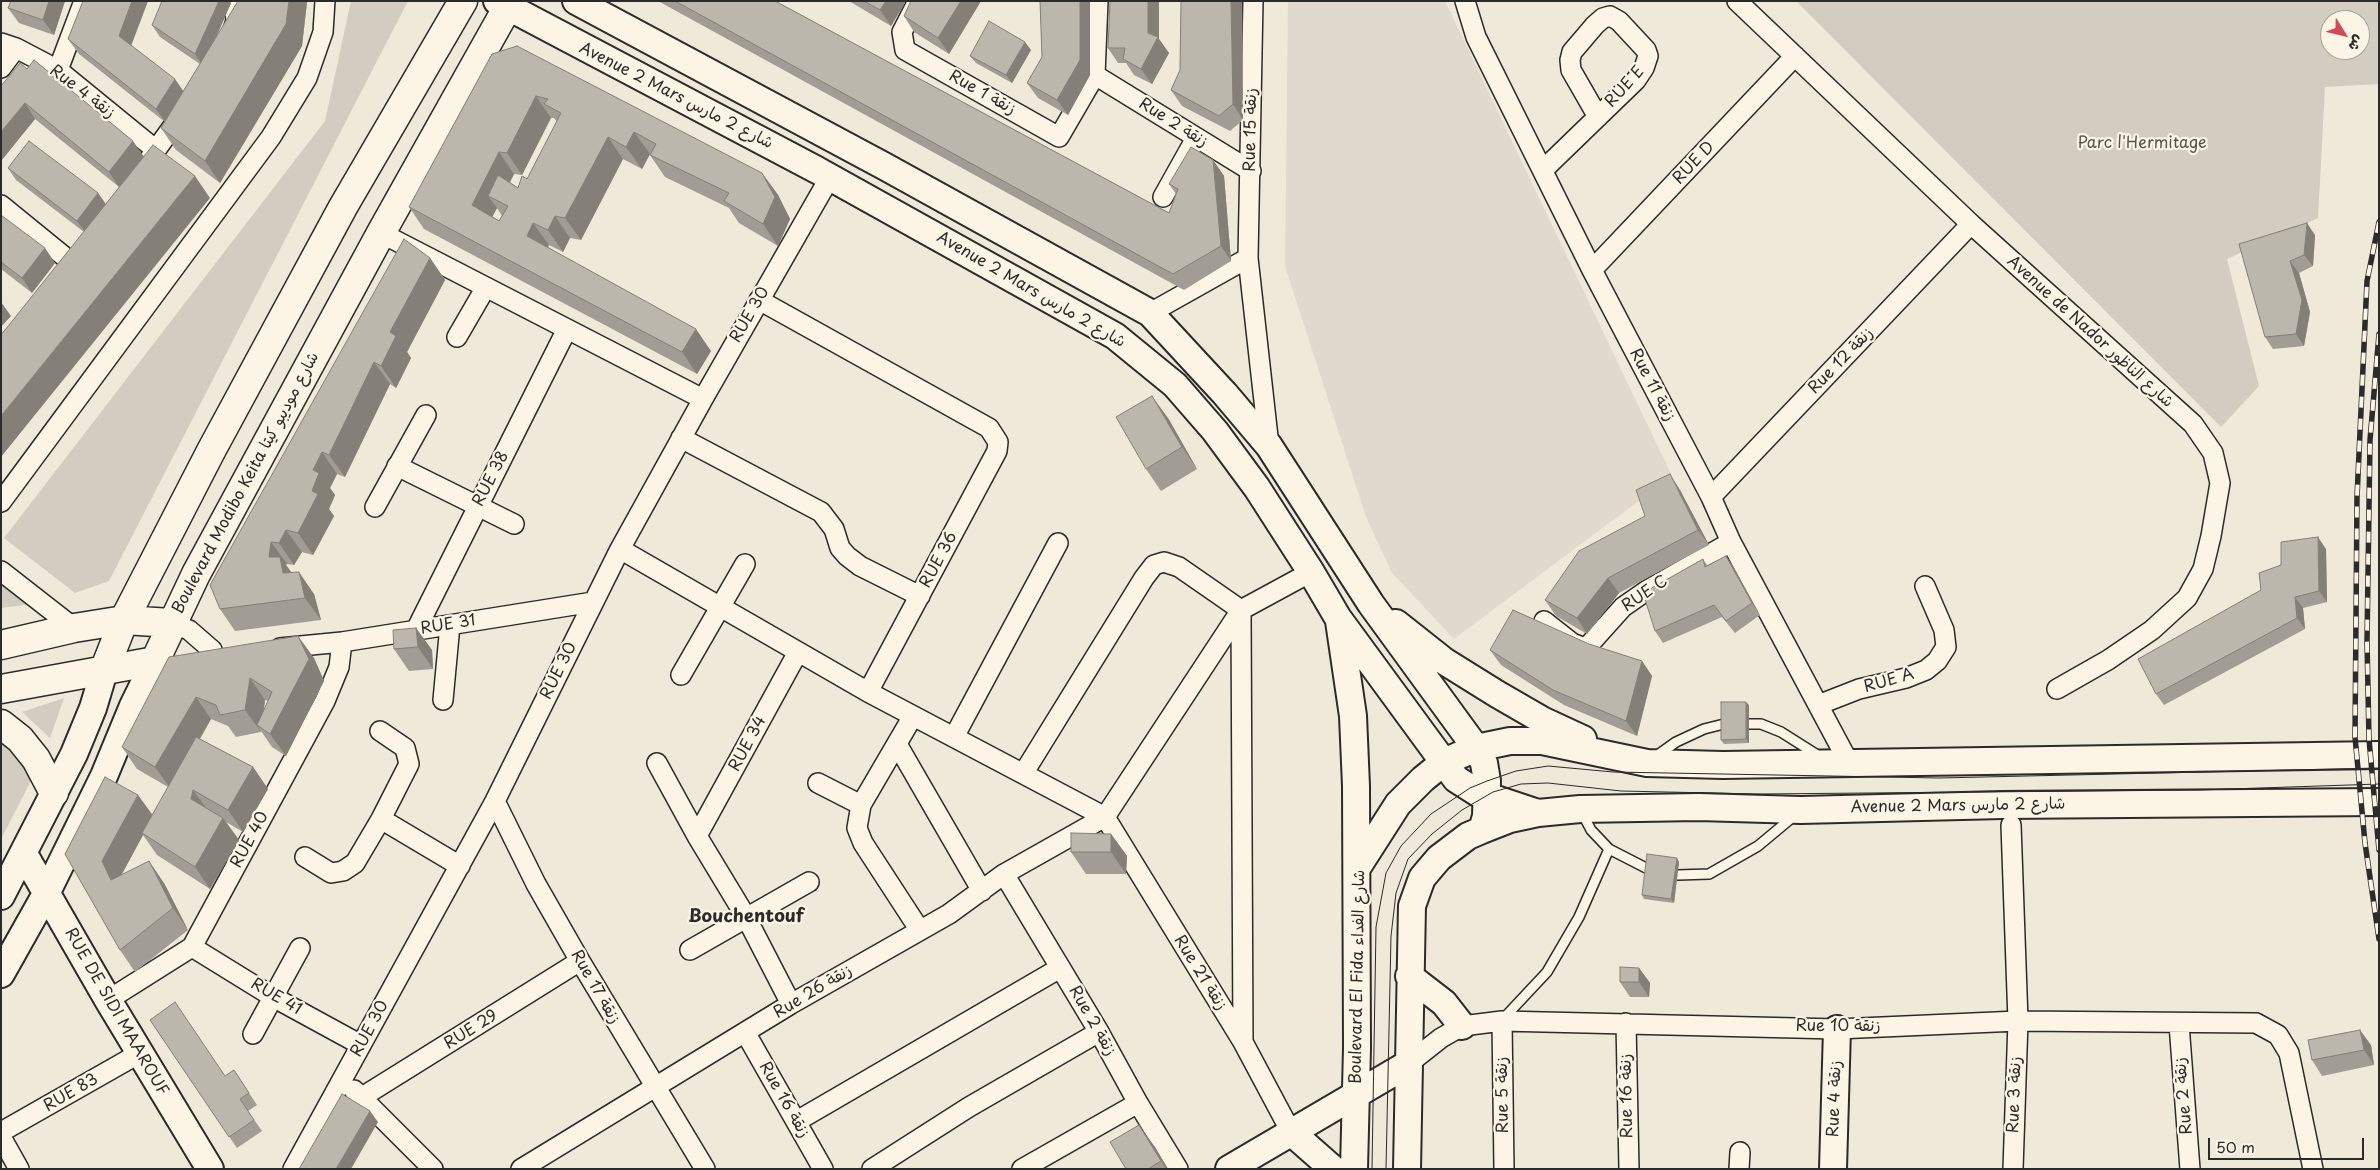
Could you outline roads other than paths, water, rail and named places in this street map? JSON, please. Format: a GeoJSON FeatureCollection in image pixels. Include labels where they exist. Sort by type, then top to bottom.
{"type":"FeatureCollection","features":[{"type":"Feature","properties":{"kind":"main road"},"geometry":{"type":"LineString","coordinates":[[1,896],[74,754],[93,708],[105,668],[124,620],[156,554],[338,216],[462,1]]}},
{"type":"Feature","properties":{"kind":"main road"},"geometry":{"type":"LineString","coordinates":[[576,1],[884,166],[1150,313],[1225,394],[1269,446],[1372,604],[1476,748],[1484,763],[1487,780],[1486,816],[1482,830]]}},
{"type":"Feature","properties":{"kind":"main road","name":"Avenue 2 Mars شارع 2 مارس"},"geometry":{"type":"LineString","coordinates":[[505,3],[780,156],[816,173],[1115,336],[1149,362],[1175,385],[1215,431],[1257,488],[1338,618],[1456,779],[1486,796],[1538,813],[1580,809],[1698,808],[1801,810],[2002,805],[2379,802]]}},
{"type":"Feature","properties":{"kind":"main road","name":"Boulevard Modibo Keita شارع موديبو كيتا"},"geometry":{"type":"LineString","coordinates":[[1,974],[47,892],[104,776],[133,706],[174,659],[171,623],[505,3]]}},
{"type":"Feature","properties":{"kind":"main road"},"geometry":{"type":"LineString","coordinates":[[1372,604],[1444,660],[1497,694],[1542,720],[1620,756],[1647,763],[1723,765],[1841,764],[2379,755]]}},
{"type":"Feature","properties":{"kind":"main road"},"geometry":{"type":"LineString","coordinates":[[1338,618],[1353,716],[1357,868]]}},
{"type":"Feature","properties":{"kind":"main road"},"geometry":{"type":"LineString","coordinates":[[1,645],[74,628],[124,620],[171,623]]}},
{"type":"Feature","properties":{"kind":"main road"},"geometry":{"type":"LineString","coordinates":[[1,689],[105,668],[174,659]]}},
{"type":"Feature","properties":{"kind":"main road"},"geometry":{"type":"LineString","coordinates":[[1,724],[20,739],[36,759],[54,793]]}},
{"type":"Feature","properties":{"kind":"main road","name":"Boulevard El Fida شارع الفداء"},"geometry":{"type":"LineString","coordinates":[[1354,1169],[1357,868],[1398,804],[1444,762],[1476,748],[1510,742],[1542,741],[1620,756]]}},
{"type":"Feature","properties":{"kind":"main road"},"geometry":{"type":"LineString","coordinates":[[1407,1169],[1409,976],[1412,906],[1422,878],[1439,858],[1468,836],[1510,819],[1538,813]]}},
{"type":"Feature","properties":{"kind":"main road","name":"RUE DE SIDI MAAROUF"},"geometry":{"type":"LineString","coordinates":[[24,854],[108,1000],[210,1169]]}},
{"type":"Feature","properties":{"kind":"main road"},"geometry":{"type":"LineString","coordinates":[[1409,976],[1444,1002],[1462,1026]]}},
{"type":"Feature","properties":{"kind":"main road","name":"Rue 4 زنقة"},"geometry":{"type":"LineString","coordinates":[[1833,1169],[1837,1028]]}},
{"type":"Feature","properties":{"kind":"main road"},"geometry":{"type":"LineString","coordinates":[[1229,1169],[1408,1064]]}},
{"type":"Feature","properties":{"kind":"main road"},"geometry":{"type":"LineString","coordinates":[[1291,1132],[1333,1169]]}},
{"type":"Feature","properties":{"kind":"street"},"geometry":{"type":"LineString","coordinates":[[58,70],[84,1]]}},
{"type":"Feature","properties":{"kind":"street"},"geometry":{"type":"LineString","coordinates":[[228,45],[236,21],[234,1]]}},
{"type":"Feature","properties":{"kind":"street"},"geometry":{"type":"LineString","coordinates":[[1,502],[271,137],[307,78],[324,32],[325,1]]}},
{"type":"Feature","properties":{"kind":"street","name":"Rue 1 زنقة"},"geometry":{"type":"LineString","coordinates":[[918,1],[902,32],[905,50],[1060,137],[1095,74]]}},
{"type":"Feature","properties":{"kind":"street"},"geometry":{"type":"LineString","coordinates":[[1095,74],[1098,1]]}},
{"type":"Feature","properties":{"kind":"street","name":"Rue 15 زنقة"},"geometry":{"type":"LineString","coordinates":[[1253,1],[1248,258],[1269,446]]}},
{"type":"Feature","properties":{"kind":"street","name":"Rue 11 زنقة"},"geometry":{"type":"LineString","coordinates":[[1465,1],[1476,37],[1592,270],[1711,497],[1731,542],[1818,704],[1841,764]]}},
{"type":"Feature","properties":{"kind":"street","name":"Avenue de Nador شارع الناظور"},"geometry":{"type":"LineString","coordinates":[[1737,1],[1970,224],[2192,424],[2213,453],[2220,484],[2203,569],[2188,598],[2152,630],[2108,660],[2057,689]]}},
{"type":"Feature","properties":{"kind":"street","name":"RUE E"},"geometry":{"type":"LineString","coordinates":[[1543,170],[1598,117],[1636,80],[1647,62],[1646,50],[1619,21],[1610,16],[1603,18],[1595,25],[1572,52],[1570,60],[1571,70],[1598,117]]}},
{"type":"Feature","properties":{"kind":"street"},"geometry":{"type":"LineString","coordinates":[[1,68],[9,46]]}},
{"type":"Feature","properties":{"kind":"street","name":"Rue 4 زنقة"},"geometry":{"type":"LineString","coordinates":[[9,46],[58,70],[156,150]]}},
{"type":"Feature","properties":{"kind":"street","name":"RUE D"},"geometry":{"type":"LineString","coordinates":[[1592,270],[1795,56]]}},
{"type":"Feature","properties":{"kind":"street","name":"Rue 2 زنقة"},"geometry":{"type":"LineString","coordinates":[[1095,74],[1251,171]]}},
{"type":"Feature","properties":{"kind":"street"},"geometry":{"type":"LineString","coordinates":[[134,180],[191,102]]}},
{"type":"Feature","properties":{"kind":"street"},"geometry":{"type":"LineString","coordinates":[[1163,197],[1196,138]]}},
{"type":"Feature","properties":{"kind":"street","name":"RUE 30"},"geometry":{"type":"LineString","coordinates":[[293,1169],[495,801],[620,549],[759,300],[816,173]]}},
{"type":"Feature","properties":{"kind":"street"},"geometry":{"type":"LineString","coordinates":[[1,205],[71,262]]}},
{"type":"Feature","properties":{"kind":"street","name":"Rue 12 زنقة"},"geometry":{"type":"LineString","coordinates":[[1711,497],[1970,224]]}},
{"type":"Feature","properties":{"kind":"street"},"geometry":{"type":"LineString","coordinates":[[381,233],[703,399]]}},
{"type":"Feature","properties":{"kind":"street"},"geometry":{"type":"LineString","coordinates":[[60,278],[82,247]]}},
{"type":"Feature","properties":{"kind":"street"},"geometry":{"type":"LineString","coordinates":[[1150,313],[1248,258]]}},
{"type":"Feature","properties":{"kind":"street"},"geometry":{"type":"LineString","coordinates":[[457,337],[486,287]]}},
{"type":"Feature","properties":{"kind":"street","name":"RUE 36"},"geometry":{"type":"LineString","coordinates":[[759,300],[988,428],[998,442],[997,451],[868,692]]}},
{"type":"Feature","properties":{"kind":"street","name":"RUE 38"},"geometry":{"type":"LineString","coordinates":[[416,630],[476,507],[568,328]]}},
{"type":"Feature","properties":{"kind":"street"},"geometry":{"type":"LineString","coordinates":[[374,507],[426,415]]}},
{"type":"Feature","properties":{"kind":"street"},"geometry":{"type":"LineString","coordinates":[[681,438],[820,512],[834,529],[840,548],[847,556],[860,566],[920,596]]}},
{"type":"Feature","properties":{"kind":"street"},"geometry":{"type":"LineString","coordinates":[[397,466],[476,507],[514,524]]}},
{"type":"Feature","properties":{"kind":"street","name":"RUE C"},"geometry":{"type":"LineString","coordinates":[[1544,621],[1572,643],[1582,647],[1588,646],[1623,607],[1646,591],[1731,542]]}},
{"type":"Feature","properties":{"kind":"street"},"geometry":{"type":"LineString","coordinates":[[954,737],[1058,543]]}},
{"type":"Feature","properties":{"kind":"street"},"geometry":{"type":"LineString","coordinates":[[620,549],[868,692],[1104,817],[1241,610],[1311,572]]}},
{"type":"Feature","properties":{"kind":"street"},"geometry":{"type":"LineString","coordinates":[[1023,774],[1144,578],[1154,565],[1164,562],[1180,568],[1241,610]]}},
{"type":"Feature","properties":{"kind":"street"},"geometry":{"type":"LineString","coordinates":[[681,675],[718,606],[744,564]]}},
{"type":"Feature","properties":{"kind":"street"},"geometry":{"type":"LineString","coordinates":[[1,571],[74,628]]}},
{"type":"Feature","properties":{"kind":"street","name":"RUE A"},"geometry":{"type":"LineString","coordinates":[[1818,704],[1859,689],[1906,678],[1926,670],[1937,661],[1946,647],[1944,630],[1925,586]]}},
{"type":"Feature","properties":{"kind":"street","name":"RUE 31"},"geometry":{"type":"LineString","coordinates":[[266,649],[342,642],[593,602]]}},
{"type":"Feature","properties":{"kind":"street"},"geometry":{"type":"LineString","coordinates":[[1241,610],[1242,1042]]}},
{"type":"Feature","properties":{"kind":"street"},"geometry":{"type":"LineString","coordinates":[[171,623],[189,630],[221,651],[174,659]]}},
{"type":"Feature","properties":{"kind":"street"},"geometry":{"type":"LineString","coordinates":[[442,700],[450,625]]}},
{"type":"Feature","properties":{"kind":"street","name":"RUE 40"},"geometry":{"type":"LineString","coordinates":[[108,1000],[192,947],[325,701],[339,667],[342,642]]}},
{"type":"Feature","properties":{"kind":"street","name":"RUE 34"},"geometry":{"type":"LineString","coordinates":[[697,836],[798,652]]}},
{"type":"Feature","properties":{"kind":"street"},"geometry":{"type":"LineString","coordinates":[[913,716],[862,805],[857,828],[862,843],[919,929]]}},
{"type":"Feature","properties":{"kind":"street"},"geometry":{"type":"LineString","coordinates":[[305,857],[331,873],[343,871],[355,863],[381,819],[409,764],[405,748],[380,731]]}},
{"type":"Feature","properties":{"kind":"street"},"geometry":{"type":"LineString","coordinates":[[897,744],[982,892]]}},
{"type":"Feature","properties":{"kind":"street"},"geometry":{"type":"LineString","coordinates":[[657,763],[697,836],[746,917],[791,1004]]}},
{"type":"Feature","properties":{"kind":"street"},"geometry":{"type":"LineString","coordinates":[[818,783],[862,805]]}},
{"type":"Feature","properties":{"kind":"street","name":"Rue 17 زنقة"},"geometry":{"type":"LineString","coordinates":[[495,801],[536,884],[580,962],[705,1169]]}},
{"type":"Feature","properties":{"kind":"street","name":"Rue 26 زنقة"},"geometry":{"type":"LineString","coordinates":[[521,1169],[791,1004],[919,929],[949,914],[982,892],[1004,874],[1104,817]]}},
{"type":"Feature","properties":{"kind":"street","name":"Rue 21 زنقة"},"geometry":{"type":"LineString","coordinates":[[1104,817],[1242,1042],[1291,1132]]}},
{"type":"Feature","properties":{"kind":"street"},"geometry":{"type":"LineString","coordinates":[[381,819],[460,866]]}},
{"type":"Feature","properties":{"kind":"street","name":"Rue 3 زنقة"},"geometry":{"type":"LineString","coordinates":[[2011,825],[2018,1021],[2013,1169]]}},
{"type":"Feature","properties":{"kind":"street","name":"Rue 2 زنقة"},"geometry":{"type":"LineString","coordinates":[[1004,874],[1099,1032],[1138,1103],[1178,1169]]}},
{"type":"Feature","properties":{"kind":"street"},"geometry":{"type":"LineString","coordinates":[[690,950],[808,882]]}},
{"type":"Feature","properties":{"kind":"street","name":"RUE 41"},"geometry":{"type":"LineString","coordinates":[[192,947],[273,997],[360,1045]]}},
{"type":"Feature","properties":{"kind":"street"},"geometry":{"type":"LineString","coordinates":[[253,1034],[300,948]]}},
{"type":"Feature","properties":{"kind":"street","name":"RUE 29"},"geometry":{"type":"LineString","coordinates":[[362,1098],[580,962]]}},
{"type":"Feature","properties":{"kind":"street"},"geometry":{"type":"LineString","coordinates":[[796,1121],[1060,968]]}},
{"type":"Feature","properties":{"kind":"street","name":"Rue 10 زنقة"},"geometry":{"type":"LineString","coordinates":[[1408,1064],[1440,1038],[1462,1026],[1502,1021],[1837,1028],[2018,1021],[2179,1024],[2256,1023],[2278,1036],[2289,1052],[2313,1169]]}},
{"type":"Feature","properties":{"kind":"street","name":"Rue 5 زنقة"},"geometry":{"type":"LineString","coordinates":[[1502,1021],[1504,1169]]}},
{"type":"Feature","properties":{"kind":"street","name":"Rue 16 زنقة"},"geometry":{"type":"LineString","coordinates":[[1626,1023],[1628,1169]]}},
{"type":"Feature","properties":{"kind":"street","name":"Rue 2 زنقة"},"geometry":{"type":"LineString","coordinates":[[2179,1024],[2190,1169]]}},
{"type":"Feature","properties":{"kind":"street","name":"Rue 16 زنقة"},"geometry":{"type":"LineString","coordinates":[[745,1032],[823,1169]]}},
{"type":"Feature","properties":{"kind":"street"},"geometry":{"type":"LineString","coordinates":[[872,1169],[969,1107],[1099,1032]]}},
{"type":"Feature","properties":{"kind":"street","name":"RUE 83"},"geometry":{"type":"LineString","coordinates":[[1,1132],[140,1054]]}},
{"type":"Feature","properties":{"kind":"street"},"geometry":{"type":"LineString","coordinates":[[343,1080],[433,1169]]}},
{"type":"Feature","properties":{"kind":"street"},"geometry":{"type":"LineString","coordinates":[[1022,1169],[1138,1103]]}},
{"type":"Feature","properties":{"kind":"street"},"geometry":{"type":"LineString","coordinates":[[1,1137],[19,1169]]}},
{"type":"Feature","properties":{"kind":"lane"},"geometry":{"type":"LineString","coordinates":[[1647,763],[1676,742],[1704,729],[1724,724]]}},
{"type":"Feature","properties":{"kind":"lane"},"geometry":{"type":"LineString","coordinates":[[1749,724],[1761,724],[1781,732],[1841,764]]}},
{"type":"Feature","properties":{"kind":"lane"},"geometry":{"type":"LineString","coordinates":[[1580,809],[1590,830],[1609,849],[1648,869]]}},
{"type":"Feature","properties":{"kind":"lane"},"geometry":{"type":"LineString","coordinates":[[1678,875],[1709,874],[1758,846],[1801,810]]}},
{"type":"Feature","properties":{"kind":"lane"},"geometry":{"type":"LineString","coordinates":[[1502,1021],[1547,972],[1580,917],[1609,849]]}},
{"type":"Feature","properties":{"kind":"tram line"},"geometry":{"type":"LineString","coordinates":[[1372,1169],[1376,927],[1386,873],[1401,846],[1431,814],[1470,788],[1487,781],[1516,771],[1548,766],[1613,772],[1939,778],[2379,768]]}},
{"type":"Feature","properties":{"kind":"tram line"},"geometry":{"type":"LineString","coordinates":[[1386,1169],[1391,936],[1396,893],[1408,859],[1432,834],[1462,810],[1493,792],[1521,784],[1548,783],[1621,791],[1758,794],[2200,790],[2379,784]]}},
{"type":"Feature","properties":{"kind":"railway"},"geometry":{"type":"LineString","coordinates":[[2379,222],[2367,281],[2357,497],[2355,737],[2365,843],[2379,939]]}},
{"type":"Feature","properties":{"kind":"railway"},"geometry":{"type":"LineString","coordinates":[[2379,334],[2370,440],[2367,641],[2369,739],[2379,850]]}},
{"type":"Feature","properties":{"kind":"district","name":"Bouchentouf"},"geometry":{"type":"Point","coordinates":[746,917]}},
{"type":"Feature","properties":{"kind":"park label","name":"Parc l'Hermitage"},"geometry":{"type":"Point","coordinates":[2142,144]}}]}
